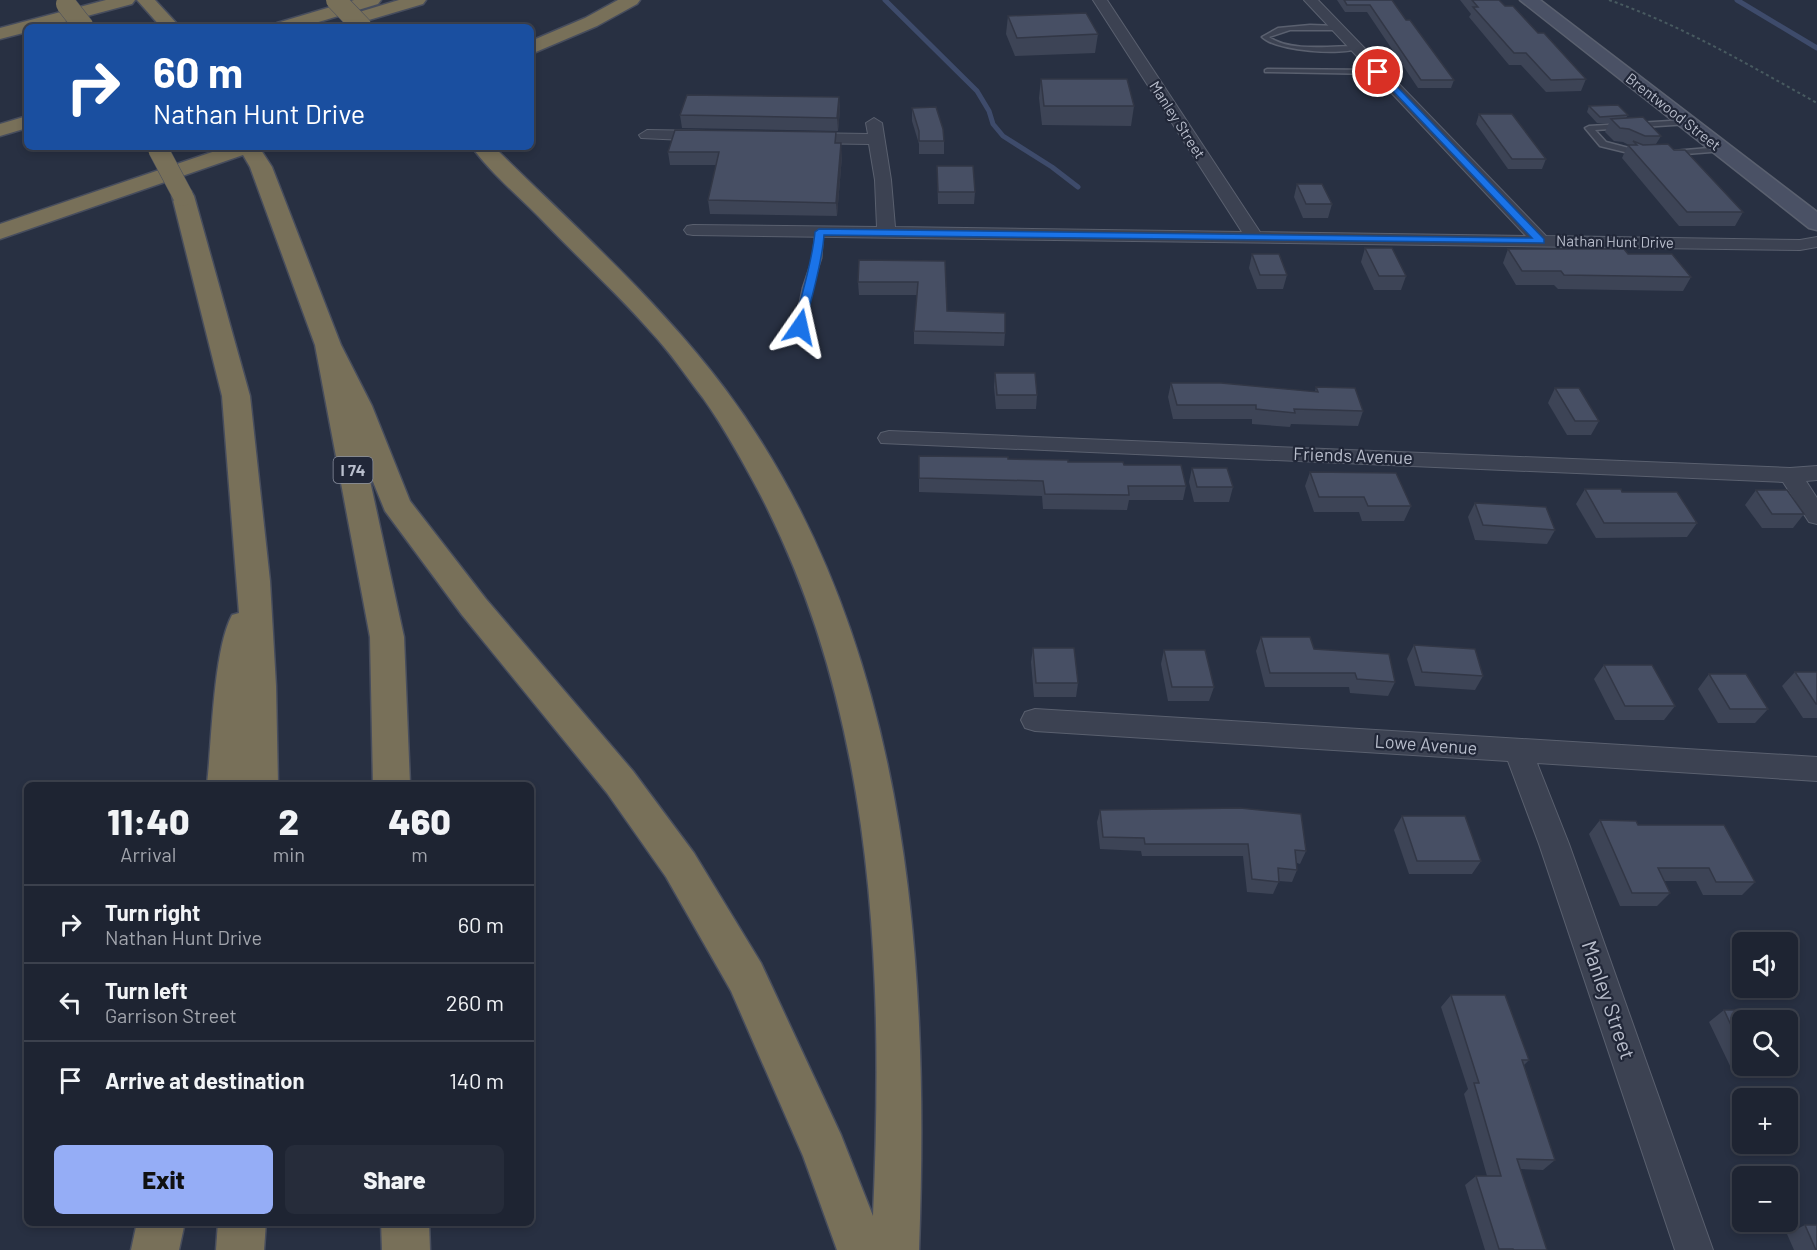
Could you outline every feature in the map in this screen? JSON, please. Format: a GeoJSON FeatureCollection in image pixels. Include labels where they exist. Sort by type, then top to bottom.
{"type":"FeatureCollection","features":[{"type":"Feature","properties":{"kind":"highway"},"geometry":{"type":"LineString","coordinates":[[37,24],[126,0]]}},
{"type":"Feature","properties":{"kind":"highway"},"geometry":{"type":"LineString","coordinates":[[146,0],[168,24]]}},
{"type":"Feature","properties":{"kind":"highway"},"geometry":{"type":"LineString","coordinates":[[336,0],[359,24]]}},
{"type":"Feature","properties":{"kind":"highway"},"geometry":{"type":"LineString","coordinates":[[293,24],[372,0]]}},
{"type":"Feature","properties":{"kind":"highway"},"geometry":{"type":"LineString","coordinates":[[340,24],[417,0]]}},
{"type":"Feature","properties":{"kind":"highway"},"geometry":{"type":"LineString","coordinates":[[534,47],[591,22],[631,0]]}},
{"type":"Feature","properties":{"kind":"highway"},"geometry":{"type":"LineString","coordinates":[[64,2],[82,24]]}},
{"type":"Feature","properties":{"kind":"highway"},"geometry":{"type":"LineString","coordinates":[[0,34],[24,28]]}},
{"type":"Feature","properties":{"kind":"highway"},"geometry":{"type":"LineString","coordinates":[[0,114],[24,106]]}},
{"type":"Feature","properties":{"kind":"highway"},"geometry":{"type":"LineString","coordinates":[[0,130],[24,123]]}},
{"type":"Feature","properties":{"kind":"highway"},"geometry":{"type":"LineString","coordinates":[[159,150],[183,196],[236,396],[254,581],[259,686],[260,782]]}},
{"type":"Feature","properties":{"kind":"highway"},"geometry":{"type":"LineString","coordinates":[[485,150],[668,335],[704,381],[775,489],[805,553],[837,634],[858,711],[876,797],[890,892],[898,1047],[895,1250]]}},
{"type":"Feature","properties":{"kind":"highway"},"geometry":{"type":"LineString","coordinates":[[0,232],[252,154]]}},
{"type":"Feature","properties":{"kind":"highway","name":"I 74"},"geometry":{"type":"LineString","coordinates":[[252,154],[328,345],[387,637],[391,782]]}},
{"type":"Feature","properties":{"kind":"highway"},"geometry":{"type":"LineString","coordinates":[[328,345],[358,406],[396,504],[474,608],[620,782],[680,865],[746,977],[825,1151],[861,1250]]}},
{"type":"Feature","properties":{"kind":"highway"},"geometry":{"type":"LineString","coordinates":[[226,782],[236,661],[254,581]]}},
{"type":"Feature","properties":{"kind":"highway"},"geometry":{"type":"LineString","coordinates":[[154,1250],[160,1226]]}},
{"type":"Feature","properties":{"kind":"highway"},"geometry":{"type":"LineString","coordinates":[[240,1250],[242,1226]]}},
{"type":"Feature","properties":{"kind":"highway"},"geometry":{"type":"LineString","coordinates":[[405,1226],[406,1250]]}},
{"type":"Feature","properties":{"kind":"main road","name":"Brentwood Street"},"geometry":{"type":"LineString","coordinates":[[1529,0],[1817,223]]}},
{"type":"Feature","properties":{"kind":"street","name":"Manley Street"},"geometry":{"type":"LineString","coordinates":[[1100,0],[1255,238]]}},
{"type":"Feature","properties":{"kind":"street"},"geometry":{"type":"LineString","coordinates":[[1311,0],[1541,241]]}},
{"type":"Feature","properties":{"kind":"street"},"geometry":{"type":"LineString","coordinates":[[791,137],[875,131],[883,180],[886,233]]}},
{"type":"Feature","properties":{"kind":"street"},"geometry":{"type":"LineString","coordinates":[[647,135],[719,136]]}},
{"type":"Feature","properties":{"kind":"street","name":"Nathan Hunt Drive"},"geometry":{"type":"LineString","coordinates":[[693,230],[1800,245],[1817,242]]}},
{"type":"Feature","properties":{"kind":"street","name":"Friends Avenue"},"geometry":{"type":"LineString","coordinates":[[889,438],[1790,475],[1817,473]]}},
{"type":"Feature","properties":{"kind":"street"},"geometry":{"type":"LineString","coordinates":[[1790,475],[1817,516]]}},
{"type":"Feature","properties":{"kind":"street","name":"Lowe Avenue"},"geometry":{"type":"LineString","coordinates":[[1035,720],[1817,769]]}},
{"type":"Feature","properties":{"kind":"street","name":"Manley Street"},"geometry":{"type":"LineString","coordinates":[[1518,751],[1554,844],[1694,1250]]}},
{"type":"Feature","properties":{"kind":"lane"},"geometry":{"type":"LineString","coordinates":[[1338,28],[1290,29],[1271,32],[1265,37],[1270,43],[1283,47],[1356,48]]}},
{"type":"Feature","properties":{"kind":"lane"},"geometry":{"type":"LineString","coordinates":[[1267,71],[1378,72]]}},
{"type":"Feature","properties":{"kind":"lane"},"geometry":{"type":"LineString","coordinates":[[1649,154],[1637,154],[1619,146],[1603,144],[1589,128],[1686,122]]}},
{"type":"Feature","properties":{"kind":"lane"},"geometry":{"type":"LineString","coordinates":[[1660,153],[1721,149]]}},
{"type":"Feature","properties":{"kind":"lane"},"geometry":{"type":"LineString","coordinates":[[800,327],[807,288],[817,258],[819,232]]}},
{"type":"Feature","properties":{"kind":"path"},"geometry":{"type":"LineString","coordinates":[[1609,0],[1652,15],[1699,37],[1817,104]]}},
{"type":"Feature","properties":{"kind":"building"},"geometry":{"type":"Polygon","coordinates":[[[1344,0],[1392,0],[1406,20],[1410,20],[1454,80],[1421,80],[1370,5],[1347,5],[1344,0]]]}},
{"type":"Feature","properties":{"kind":"building"},"geometry":{"type":"Polygon","coordinates":[[[1472,0],[1499,0],[1505,6],[1513,6],[1538,33],[1544,33],[1586,79],[1551,80],[1526,53],[1514,53],[1473,7],[1478,7],[1472,0]]]}},
{"type":"Feature","properties":{"kind":"building"},"geometry":{"type":"Polygon","coordinates":[[[1086,13],[1098,34],[1017,38],[1008,16],[1086,13]]]}},
{"type":"Feature","properties":{"kind":"building"},"geometry":{"type":"Polygon","coordinates":[[[1041,79],[1127,79],[1134,106],[1044,106],[1041,79]]]}},
{"type":"Feature","properties":{"kind":"building"},"geometry":{"type":"Polygon","coordinates":[[[687,95],[839,97],[837,118],[680,115],[687,95]]]}},
{"type":"Feature","properties":{"kind":"building"},"geometry":{"type":"Polygon","coordinates":[[[1618,105],[1628,115],[1600,117],[1589,106],[1618,105]]]}},
{"type":"Feature","properties":{"kind":"building"},"geometry":{"type":"Polygon","coordinates":[[[936,107],[944,141],[919,141],[919,131],[912,108],[936,107]]]}},
{"type":"Feature","properties":{"kind":"building"},"geometry":{"type":"Polygon","coordinates":[[[1479,114],[1512,114],[1546,159],[1512,159],[1479,114]]]}},
{"type":"Feature","properties":{"kind":"building"},"geometry":{"type":"Polygon","coordinates":[[[1643,117],[1661,136],[1645,136],[1620,128],[1611,119],[1643,117]]]}},
{"type":"Feature","properties":{"kind":"building"},"geometry":{"type":"Polygon","coordinates":[[[675,130],[836,132],[835,143],[841,143],[836,203],[708,200],[719,152],[668,152],[675,130]]]}},
{"type":"Feature","properties":{"kind":"building"},"geometry":{"type":"Polygon","coordinates":[[[1633,141],[1643,145],[1668,144],[1674,150],[1685,150],[1743,212],[1687,212],[1628,145],[1637,145],[1633,141]]]}},
{"type":"Feature","properties":{"kind":"building"},"geometry":{"type":"Polygon","coordinates":[[[937,166],[973,166],[975,192],[938,192],[937,166]]]}},
{"type":"Feature","properties":{"kind":"building"},"geometry":{"type":"Polygon","coordinates":[[[1297,184],[1322,184],[1332,204],[1306,204],[1297,184]]]}},
{"type":"Feature","properties":{"kind":"building"},"geometry":{"type":"Polygon","coordinates":[[[1365,248],[1392,248],[1406,276],[1379,276],[1365,248]]]}},
{"type":"Feature","properties":{"kind":"building"},"geometry":{"type":"Polygon","coordinates":[[[1508,249],[1624,249],[1628,254],[1672,254],[1691,277],[1564,275],[1561,271],[1522,271],[1508,249]]]}},
{"type":"Feature","properties":{"kind":"building"},"geometry":{"type":"Polygon","coordinates":[[[1252,254],[1279,254],[1287,275],[1260,275],[1252,254]]]}},
{"type":"Feature","properties":{"kind":"building"},"geometry":{"type":"Polygon","coordinates":[[[859,260],[945,261],[947,311],[1005,313],[1005,333],[914,331],[918,282],[858,282],[859,260]]]}},
{"type":"Feature","properties":{"kind":"building"},"geometry":{"type":"Polygon","coordinates":[[[995,373],[1035,373],[1037,395],[997,395],[995,373]]]}},
{"type":"Feature","properties":{"kind":"building"},"geometry":{"type":"Polygon","coordinates":[[[1171,383],[1221,383],[1318,392],[1316,387],[1355,388],[1363,411],[1294,409],[1295,413],[1256,409],[1256,405],[1177,405],[1171,383]]]}},
{"type":"Feature","properties":{"kind":"building"},"geometry":{"type":"Polygon","coordinates":[[[1555,388],[1579,388],[1599,421],[1575,421],[1555,388]]]}},
{"type":"Feature","properties":{"kind":"building"},"geometry":{"type":"Polygon","coordinates":[[[919,456],[1008,457],[1008,459],[1068,460],[1068,462],[1123,462],[1124,465],[1181,465],[1186,486],[1128,486],[1129,495],[1045,494],[1043,481],[919,478],[919,456]]]}},
{"type":"Feature","properties":{"kind":"building"},"geometry":{"type":"Polygon","coordinates":[[[1192,468],[1227,468],[1233,487],[1197,487],[1192,468]]]}},
{"type":"Feature","properties":{"kind":"building"},"geometry":{"type":"Polygon","coordinates":[[[1310,472],[1396,473],[1411,506],[1368,506],[1364,497],[1319,497],[1310,472]]]}},
{"type":"Feature","properties":{"kind":"building"},"geometry":{"type":"Polygon","coordinates":[[[1585,489],[1677,492],[1697,523],[1604,523],[1585,489]]]}},
{"type":"Feature","properties":{"kind":"building"},"geometry":{"type":"Polygon","coordinates":[[[1756,490],[1787,490],[1804,514],[1772,514],[1756,490]]]}},
{"type":"Feature","properties":{"kind":"building"},"geometry":{"type":"Polygon","coordinates":[[[1475,503],[1546,507],[1555,530],[1483,525],[1475,503]]]}},
{"type":"Feature","properties":{"kind":"building"},"geometry":{"type":"Polygon","coordinates":[[[1261,637],[1310,637],[1314,649],[1389,654],[1395,682],[1357,679],[1355,673],[1270,673],[1261,637]]]}},
{"type":"Feature","properties":{"kind":"building"},"geometry":{"type":"Polygon","coordinates":[[[1414,645],[1475,649],[1483,676],[1422,672],[1414,645]]]}},
{"type":"Feature","properties":{"kind":"building"},"geometry":{"type":"Polygon","coordinates":[[[1033,648],[1074,648],[1078,683],[1036,683],[1033,648]]]}},
{"type":"Feature","properties":{"kind":"building"},"geometry":{"type":"Polygon","coordinates":[[[1164,650],[1205,650],[1214,687],[1172,687],[1164,650]]]}},
{"type":"Feature","properties":{"kind":"building"},"geometry":{"type":"Polygon","coordinates":[[[1604,665],[1652,665],[1675,706],[1625,706],[1604,665]]]}},
{"type":"Feature","properties":{"kind":"building"},"geometry":{"type":"Polygon","coordinates":[[[1795,672],[1817,672],[1817,704],[1816,704],[1795,672]]]}},
{"type":"Feature","properties":{"kind":"building"},"geometry":{"type":"Polygon","coordinates":[[[1709,674],[1746,674],[1768,709],[1730,709],[1709,674]]]}},
{"type":"Feature","properties":{"kind":"building"},"geometry":{"type":"Polygon","coordinates":[[[1240,808],[1301,814],[1306,851],[1295,850],[1297,870],[1278,868],[1279,882],[1252,879],[1248,844],[1145,844],[1144,838],[1103,837],[1100,810],[1240,808]]]}},
{"type":"Feature","properties":{"kind":"building"},"geometry":{"type":"Polygon","coordinates":[[[1402,816],[1465,816],[1481,861],[1417,861],[1402,816]]]}},
{"type":"Feature","properties":{"kind":"building"},"geometry":{"type":"Polygon","coordinates":[[[1600,820],[1636,821],[1638,825],[1724,825],[1755,882],[1716,882],[1709,868],[1658,868],[1670,893],[1632,893],[1600,820]]]}},
{"type":"Feature","properties":{"kind":"building"},"geometry":{"type":"Polygon","coordinates":[[[1451,995],[1505,995],[1529,1060],[1522,1060],[1555,1160],[1517,1159],[1547,1250],[1499,1249],[1476,1176],[1501,1176],[1474,1083],[1479,1083],[1451,995]]]}},
{"type":"Feature","properties":{"kind":"building"},"geometry":{"type":"Polygon","coordinates":[[[1724,1010],[1732,1010],[1732,1027],[1724,1010]]]}},
{"type":"Feature","properties":{"kind":"building"},"geometry":{"type":"Polygon","coordinates":[[[1805,1225],[1817,1225],[1817,1250],[1816,1250],[1805,1225]]]}},
{"type":"Feature","properties":{"kind":"waterway"},"geometry":{"type":"LineString","coordinates":[[885,0],[977,91],[989,111],[993,124],[1003,136],[1052,167],[1078,187]]}},
{"type":"Feature","properties":{"kind":"waterway"},"geometry":{"type":"LineString","coordinates":[[1737,0],[1817,48]]}},
{"type":"Feature","properties":{"kind":"route"},"geometry":{"type":"LineString","coordinates":[[800,327],[807,288],[817,258],[819,232],[1541,241],[1378,72]]}}]}
